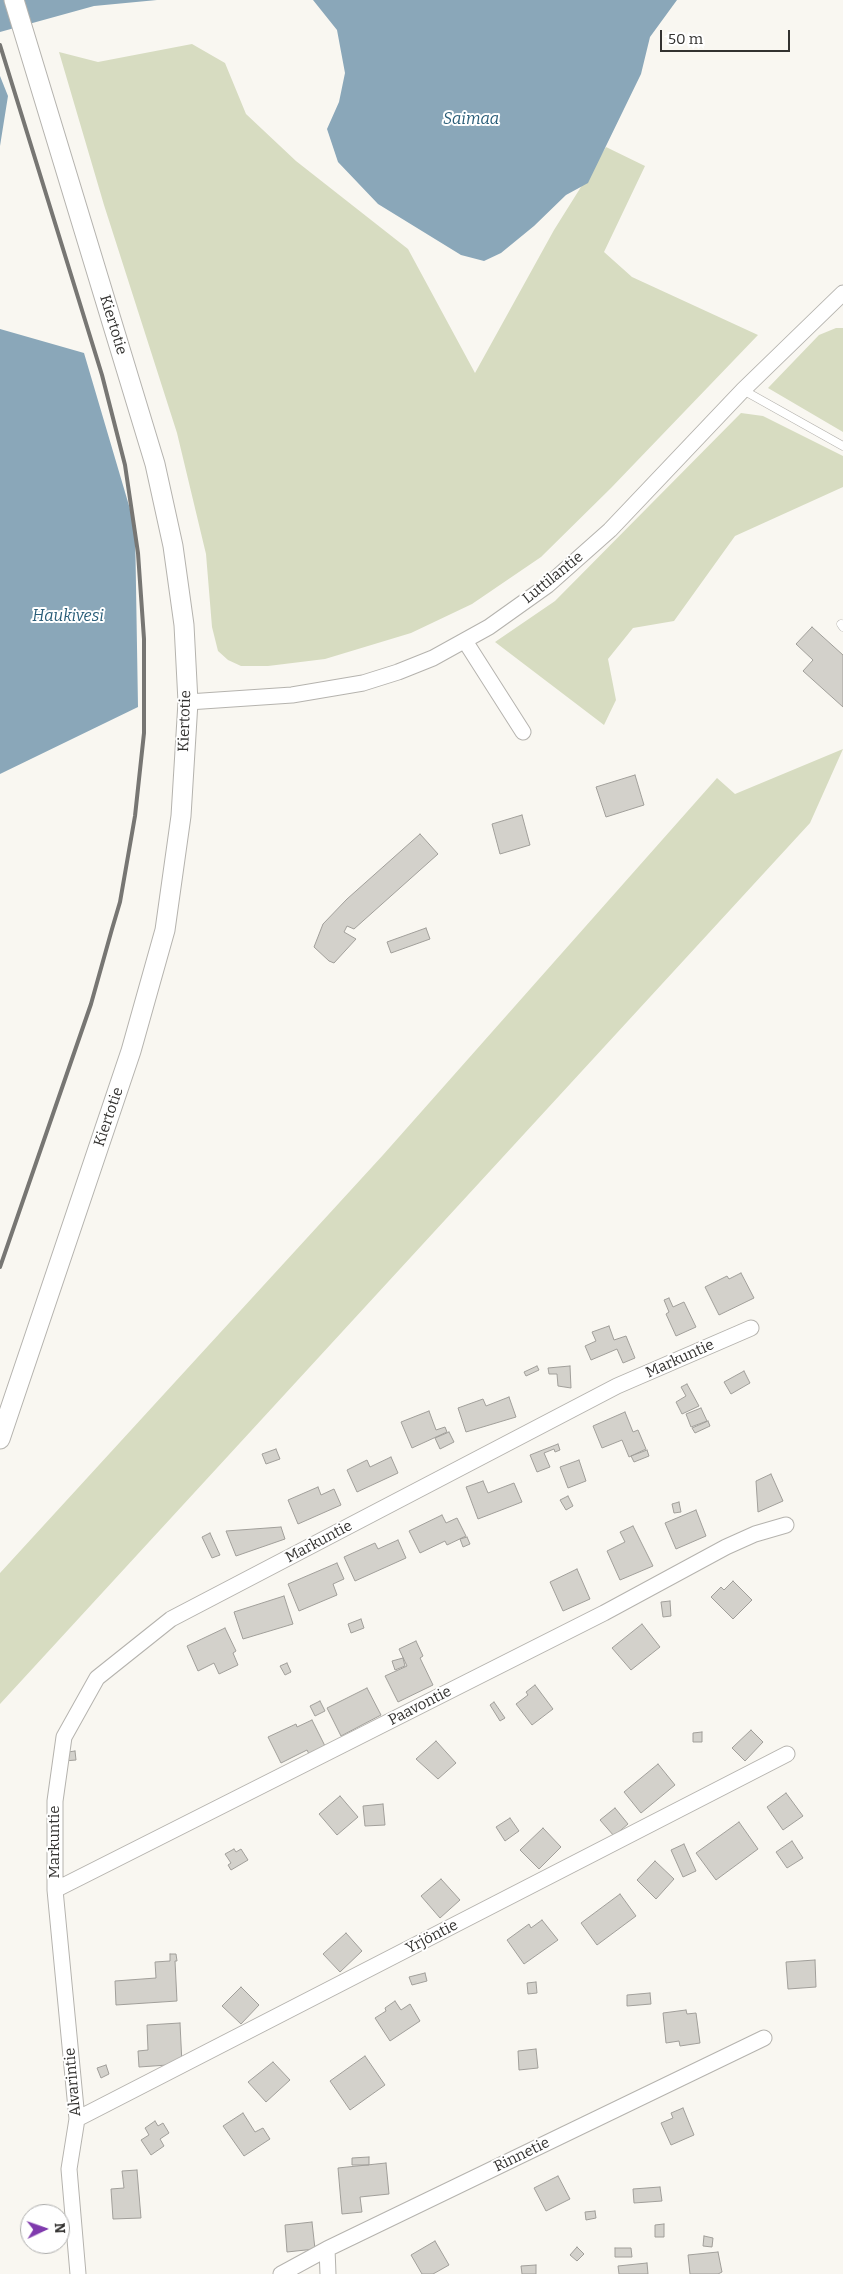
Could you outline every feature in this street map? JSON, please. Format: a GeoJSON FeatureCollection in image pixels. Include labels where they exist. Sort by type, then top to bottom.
{"type":"FeatureCollection","features":[{"type":"Feature","properties":{"kind":"street","name":"Kiertotie"},"geometry":{"type":"LineString","coordinates":[[0,1439],[131,1051],[165,930],[181,816],[188,702],[184,626],[174,555],[155,464],[14,0]]}},
{"type":"Feature","properties":{"kind":"street","name":"Luttilantie"},"geometry":{"type":"LineString","coordinates":[[188,702],[292,695],[363,683],[416,665],[465,641],[548,585],[610,530],[743,390],[840,300]]}},
{"type":"Feature","properties":{"kind":"street"},"geometry":{"type":"LineString","coordinates":[[465,641],[523,732]]}},
{"type":"Feature","properties":{"kind":"street","name":"Markuntie"},"geometry":{"type":"LineString","coordinates":[[55,1890],[54,1800],[64,1738],[97,1678],[172,1619],[617,1386],[751,1328]]}},
{"type":"Feature","properties":{"kind":"street","name":"Paavontie"},"geometry":{"type":"LineString","coordinates":[[55,1890],[604,1612],[726,1547],[755,1534],[786,1525]]}},
{"type":"Feature","properties":{"kind":"street","name":"Yrjöntie"},"geometry":{"type":"LineString","coordinates":[[77,2119],[787,1754]]}},
{"type":"Feature","properties":{"kind":"street","name":"Alvarintie"},"geometry":{"type":"LineString","coordinates":[[55,1890],[77,2119],[69,2169],[78,2274]]}},
{"type":"Feature","properties":{"kind":"street","name":"Rinnetie"},"geometry":{"type":"LineString","coordinates":[[281,2274],[327,2249],[764,2038]]}},
{"type":"Feature","properties":{"kind":"street"},"geometry":{"type":"LineString","coordinates":[[327,2249],[328,2274]]}},
{"type":"Feature","properties":{"kind":"lane"},"geometry":{"type":"LineString","coordinates":[[743,390],[843,446]]}},
{"type":"Feature","properties":{"kind":"green space"},"geometry":{"type":"Polygon","coordinates":[[[192,44],[225,63],[246,114],[296,161],[408,249],[475,373],[554,230],[606,147],[645,166],[604,252],[632,277],[758,335],[611,488],[541,557],[472,604],[411,633],[325,659],[268,666],[241,666],[228,660],[218,651],[212,627],[206,554],[177,433],[104,205],[59,52],[98,62],[192,44]]]}},
{"type":"Feature","properties":{"kind":"green space"},"geometry":{"type":"Polygon","coordinates":[[[836,328],[843,328],[843,432],[768,388],[819,335],[836,328]]]}},
{"type":"Feature","properties":{"kind":"green space"},"geometry":{"type":"Polygon","coordinates":[[[741,413],[763,416],[843,456],[843,487],[735,536],[674,621],[633,628],[608,659],[616,700],[604,725],[495,642],[555,601],[741,413]]]}},
{"type":"Feature","properties":{"kind":"green space"},"geometry":{"type":"Polygon","coordinates":[[[843,749],[810,823],[0,1704],[0,1573],[383,1155],[717,778],[735,794],[843,749]]]}},
{"type":"Feature","properties":{"kind":"water"},"geometry":{"type":"Polygon","coordinates":[[[0,0],[157,0],[94,6],[0,32],[0,0]]]}},
{"type":"Feature","properties":{"kind":"water","name":"Saimaa"},"geometry":{"type":"Polygon","coordinates":[[[313,0],[677,0],[650,37],[641,74],[588,183],[566,195],[534,226],[501,253],[484,261],[461,255],[378,204],[338,162],[327,129],[339,102],[345,73],[337,30],[313,0]]]}},
{"type":"Feature","properties":{"kind":"water"},"geometry":{"type":"Polygon","coordinates":[[[0,76],[8,96],[0,146],[0,76]]]}},
{"type":"Feature","properties":{"kind":"water","name":"Haukivesi"},"geometry":{"type":"Polygon","coordinates":[[[0,329],[84,353],[135,526],[138,707],[0,774],[0,329]]]}},
{"type":"Feature","properties":{"kind":"building"},"geometry":{"type":"Polygon","coordinates":[[[812,627],[843,655],[843,707],[803,671],[813,660],[796,644],[812,627]]]}},
{"type":"Feature","properties":{"kind":"building"},"geometry":{"type":"Polygon","coordinates":[[[635,775],[644,805],[606,817],[596,787],[635,775]]]}},
{"type":"Feature","properties":{"kind":"building"},"geometry":{"type":"Polygon","coordinates":[[[522,815],[530,845],[500,854],[492,824],[522,815]]]}},
{"type":"Feature","properties":{"kind":"building"},"geometry":{"type":"Polygon","coordinates":[[[420,834],[438,854],[354,929],[347,926],[344,932],[356,939],[334,963],[329,961],[314,947],[323,924],[347,899],[420,834]]]}},
{"type":"Feature","properties":{"kind":"building"},"geometry":{"type":"Polygon","coordinates":[[[426,928],[430,939],[391,953],[387,942],[426,928]]]}},
{"type":"Feature","properties":{"kind":"building"},"geometry":{"type":"Polygon","coordinates":[[[741,1273],[754,1298],[719,1315],[705,1287],[727,1276],[729,1279],[741,1273]]]}},
{"type":"Feature","properties":{"kind":"building"},"geometry":{"type":"Polygon","coordinates":[[[669,1298],[673,1307],[684,1302],[696,1327],[676,1336],[666,1314],[669,1312],[664,1300],[669,1298]]]}},
{"type":"Feature","properties":{"kind":"building"},"geometry":{"type":"Polygon","coordinates":[[[609,1326],[614,1340],[626,1336],[635,1358],[623,1363],[617,1349],[591,1360],[585,1346],[596,1341],[592,1332],[609,1326]]]}},
{"type":"Feature","properties":{"kind":"building"},"geometry":{"type":"Polygon","coordinates":[[[537,1366],[539,1370],[526,1376],[524,1372],[537,1366]]]}},
{"type":"Feature","properties":{"kind":"building"},"geometry":{"type":"Polygon","coordinates":[[[570,1366],[571,1388],[558,1386],[557,1374],[549,1374],[548,1368],[570,1366]]]}},
{"type":"Feature","properties":{"kind":"building"},"geometry":{"type":"Polygon","coordinates":[[[744,1371],[750,1383],[731,1394],[724,1382],[744,1371]]]}},
{"type":"Feature","properties":{"kind":"building"},"geometry":{"type":"Polygon","coordinates":[[[687,1384],[699,1406],[682,1414],[676,1402],[686,1396],[681,1387],[687,1384]]]}},
{"type":"Feature","properties":{"kind":"building"},"geometry":{"type":"Polygon","coordinates":[[[509,1397],[516,1417],[466,1432],[458,1408],[483,1399],[486,1406],[509,1397]]]}},
{"type":"Feature","properties":{"kind":"building"},"geometry":{"type":"Polygon","coordinates":[[[701,1408],[707,1421],[691,1427],[686,1414],[701,1408]]]}},
{"type":"Feature","properties":{"kind":"building"},"geometry":{"type":"Polygon","coordinates":[[[429,1411],[436,1430],[445,1427],[447,1432],[412,1448],[401,1422],[429,1411]]]}},
{"type":"Feature","properties":{"kind":"building"},"geometry":{"type":"Polygon","coordinates":[[[625,1412],[633,1432],[638,1430],[646,1449],[629,1457],[622,1440],[602,1448],[593,1426],[625,1412]]]}},
{"type":"Feature","properties":{"kind":"building"},"geometry":{"type":"Polygon","coordinates":[[[708,1421],[710,1426],[695,1433],[692,1428],[708,1421]]]}},
{"type":"Feature","properties":{"kind":"building"},"geometry":{"type":"Polygon","coordinates":[[[449,1432],[454,1442],[440,1449],[435,1438],[449,1432]]]}},
{"type":"Feature","properties":{"kind":"building"},"geometry":{"type":"Polygon","coordinates":[[[558,1444],[560,1450],[555,1452],[554,1449],[544,1453],[550,1467],[537,1472],[530,1455],[558,1444]]]}},
{"type":"Feature","properties":{"kind":"building"},"geometry":{"type":"Polygon","coordinates":[[[276,1449],[280,1459],[266,1464],[262,1454],[276,1449]]]}},
{"type":"Feature","properties":{"kind":"building"},"geometry":{"type":"Polygon","coordinates":[[[647,1450],[649,1456],[634,1462],[631,1456],[647,1450]]]}},
{"type":"Feature","properties":{"kind":"building"},"geometry":{"type":"Polygon","coordinates":[[[391,1457],[398,1473],[357,1492],[347,1470],[367,1460],[370,1467],[391,1457]]]}},
{"type":"Feature","properties":{"kind":"building"},"geometry":{"type":"Polygon","coordinates":[[[579,1460],[586,1481],[568,1488],[560,1467],[579,1460]]]}},
{"type":"Feature","properties":{"kind":"building"},"geometry":{"type":"Polygon","coordinates":[[[771,1474],[783,1501],[758,1512],[756,1481],[771,1474]]]}},
{"type":"Feature","properties":{"kind":"building"},"geometry":{"type":"Polygon","coordinates":[[[483,1481],[488,1493],[514,1483],[522,1502],[478,1519],[466,1487],[483,1481]]]}},
{"type":"Feature","properties":{"kind":"building"},"geometry":{"type":"Polygon","coordinates":[[[318,1487],[321,1495],[334,1489],[341,1505],[298,1524],[288,1500],[318,1487]]]}},
{"type":"Feature","properties":{"kind":"building"},"geometry":{"type":"Polygon","coordinates":[[[568,1496],[573,1506],[566,1510],[560,1500],[568,1496]]]}},
{"type":"Feature","properties":{"kind":"building"},"geometry":{"type":"Polygon","coordinates":[[[679,1502],[681,1512],[674,1513],[672,1504],[679,1502]]]}},
{"type":"Feature","properties":{"kind":"building"},"geometry":{"type":"Polygon","coordinates":[[[696,1510],[706,1536],[676,1549],[665,1523],[696,1510]]]}},
{"type":"Feature","properties":{"kind":"building"},"geometry":{"type":"Polygon","coordinates":[[[442,1515],[446,1523],[457,1518],[466,1536],[447,1545],[445,1541],[420,1553],[409,1531],[442,1515]]]}},
{"type":"Feature","properties":{"kind":"building"},"geometry":{"type":"Polygon","coordinates":[[[633,1526],[653,1566],[620,1580],[607,1551],[625,1542],[620,1532],[633,1526]]]}},
{"type":"Feature","properties":{"kind":"building"},"geometry":{"type":"Polygon","coordinates":[[[281,1527],[285,1539],[236,1556],[226,1531],[281,1527]]]}},
{"type":"Feature","properties":{"kind":"building"},"geometry":{"type":"Polygon","coordinates":[[[210,1533],[220,1555],[212,1558],[202,1537],[210,1533]]]}},
{"type":"Feature","properties":{"kind":"building"},"geometry":{"type":"Polygon","coordinates":[[[467,1537],[470,1544],[463,1547],[460,1539],[467,1537]]]}},
{"type":"Feature","properties":{"kind":"building"},"geometry":{"type":"Polygon","coordinates":[[[398,1540],[406,1558],[355,1581],[344,1557],[375,1543],[378,1549],[398,1540]]]}},
{"type":"Feature","properties":{"kind":"building"},"geometry":{"type":"Polygon","coordinates":[[[337,1563],[344,1579],[333,1584],[337,1595],[299,1611],[288,1584],[337,1563]]]}},
{"type":"Feature","properties":{"kind":"building"},"geometry":{"type":"Polygon","coordinates":[[[577,1569],[590,1599],[563,1611],[550,1582],[577,1569]]]}},
{"type":"Feature","properties":{"kind":"building"},"geometry":{"type":"Polygon","coordinates":[[[733,1581],[752,1600],[733,1619],[711,1597],[721,1587],[724,1590],[733,1581]]]}},
{"type":"Feature","properties":{"kind":"building"},"geometry":{"type":"Polygon","coordinates":[[[284,1596],[293,1624],[243,1639],[234,1612],[284,1596]]]}},
{"type":"Feature","properties":{"kind":"building"},"geometry":{"type":"Polygon","coordinates":[[[670,1601],[671,1616],[663,1617],[661,1602],[670,1601]]]}},
{"type":"Feature","properties":{"kind":"building"},"geometry":{"type":"Polygon","coordinates":[[[361,1619],[364,1628],[351,1633],[348,1624],[361,1619]]]}},
{"type":"Feature","properties":{"kind":"building"},"geometry":{"type":"Polygon","coordinates":[[[642,1624],[660,1647],[631,1670],[612,1648],[642,1624]]]}},
{"type":"Feature","properties":{"kind":"building"},"geometry":{"type":"Polygon","coordinates":[[[225,1628],[236,1651],[233,1653],[238,1665],[219,1674],[214,1663],[198,1671],[187,1646],[225,1628]]]}},
{"type":"Feature","properties":{"kind":"building"},"geometry":{"type":"Polygon","coordinates":[[[416,1641],[423,1656],[420,1658],[433,1685],[398,1702],[385,1676],[407,1666],[399,1649],[416,1641]]]}},
{"type":"Feature","properties":{"kind":"building"},"geometry":{"type":"Polygon","coordinates":[[[403,1658],[405,1666],[395,1670],[392,1661],[403,1658]]]}},
{"type":"Feature","properties":{"kind":"building"},"geometry":{"type":"Polygon","coordinates":[[[287,1663],[291,1672],[285,1675],[280,1666],[287,1663]]]}},
{"type":"Feature","properties":{"kind":"building"},"geometry":{"type":"Polygon","coordinates":[[[535,1685],[553,1709],[532,1725],[516,1704],[528,1695],[526,1692],[535,1685]]]}},
{"type":"Feature","properties":{"kind":"building"},"geometry":{"type":"Polygon","coordinates":[[[367,1688],[381,1715],[341,1736],[327,1708],[367,1688]]]}},
{"type":"Feature","properties":{"kind":"building"},"geometry":{"type":"Polygon","coordinates":[[[320,1701],[325,1711],[315,1716],[310,1706],[320,1701]]]}},
{"type":"Feature","properties":{"kind":"building"},"geometry":{"type":"Polygon","coordinates":[[[494,1702],[505,1718],[500,1721],[490,1705],[494,1702]]]}},
{"type":"Feature","properties":{"kind":"building"},"geometry":{"type":"Polygon","coordinates":[[[312,1720],[325,1746],[309,1754],[307,1750],[281,1763],[268,1737],[296,1724],[297,1727],[312,1720]]]}},
{"type":"Feature","properties":{"kind":"building"},"geometry":{"type":"Polygon","coordinates":[[[751,1730],[763,1742],[745,1761],[732,1748],[751,1730]]]}},
{"type":"Feature","properties":{"kind":"building"},"geometry":{"type":"Polygon","coordinates":[[[702,1732],[702,1742],[693,1742],[693,1733],[702,1732]]]}},
{"type":"Feature","properties":{"kind":"building"},"geometry":{"type":"Polygon","coordinates":[[[436,1741],[456,1763],[438,1779],[416,1759],[436,1741]]]}},
{"type":"Feature","properties":{"kind":"building"},"geometry":{"type":"Polygon","coordinates":[[[75,1751],[76,1760],[64,1761],[68,1752],[75,1751]]]}},
{"type":"Feature","properties":{"kind":"building"},"geometry":{"type":"Polygon","coordinates":[[[658,1764],[675,1785],[641,1813],[624,1792],[658,1764]]]}},
{"type":"Feature","properties":{"kind":"building"},"geometry":{"type":"Polygon","coordinates":[[[786,1793],[803,1816],[783,1830],[767,1807],[786,1793]]]}},
{"type":"Feature","properties":{"kind":"building"},"geometry":{"type":"Polygon","coordinates":[[[340,1796],[358,1817],[337,1835],[319,1814],[340,1796]]]}},
{"type":"Feature","properties":{"kind":"building"},"geometry":{"type":"Polygon","coordinates":[[[383,1804],[385,1825],[365,1826],[363,1806],[383,1804]]]}},
{"type":"Feature","properties":{"kind":"building"},"geometry":{"type":"Polygon","coordinates":[[[615,1808],[628,1824],[614,1836],[600,1820],[615,1808]]]}},
{"type":"Feature","properties":{"kind":"building"},"geometry":{"type":"Polygon","coordinates":[[[510,1818],[519,1831],[505,1841],[496,1827],[510,1818]]]}},
{"type":"Feature","properties":{"kind":"building"},"geometry":{"type":"Polygon","coordinates":[[[739,1822],[758,1849],[716,1880],[696,1853],[739,1822]]]}},
{"type":"Feature","properties":{"kind":"building"},"geometry":{"type":"Polygon","coordinates":[[[543,1828],[561,1847],[539,1869],[520,1850],[543,1828]]]}},
{"type":"Feature","properties":{"kind":"building"},"geometry":{"type":"Polygon","coordinates":[[[792,1841],[803,1858],[787,1868],[776,1852],[792,1841]]]}},
{"type":"Feature","properties":{"kind":"building"},"geometry":{"type":"Polygon","coordinates":[[[684,1844],[696,1871],[683,1877],[671,1850],[684,1844]]]}},
{"type":"Feature","properties":{"kind":"building"},"geometry":{"type":"Polygon","coordinates":[[[234,1849],[236,1852],[241,1849],[248,1860],[231,1870],[228,1865],[231,1863],[225,1854],[234,1849]]]}},
{"type":"Feature","properties":{"kind":"building"},"geometry":{"type":"Polygon","coordinates":[[[655,1861],[674,1879],[656,1899],[637,1880],[655,1861]]]}},
{"type":"Feature","properties":{"kind":"building"},"geometry":{"type":"Polygon","coordinates":[[[441,1879],[460,1900],[440,1918],[421,1896],[441,1879]]]}},
{"type":"Feature","properties":{"kind":"building"},"geometry":{"type":"Polygon","coordinates":[[[620,1894],[636,1916],[597,1945],[581,1923],[620,1894]]]}},
{"type":"Feature","properties":{"kind":"building"},"geometry":{"type":"Polygon","coordinates":[[[542,1920],[558,1940],[524,1964],[507,1940],[529,1924],[531,1928],[542,1920]]]}},
{"type":"Feature","properties":{"kind":"building"},"geometry":{"type":"Polygon","coordinates":[[[346,1933],[362,1951],[340,1972],[323,1954],[346,1933]]]}},
{"type":"Feature","properties":{"kind":"building"},"geometry":{"type":"Polygon","coordinates":[[[170,1954],[176,1954],[177,2001],[116,2005],[115,1981],[156,1978],[155,1962],[170,1961],[170,1954]]]}},
{"type":"Feature","properties":{"kind":"building"},"geometry":{"type":"Polygon","coordinates":[[[815,1960],[816,1987],[788,1989],[786,1962],[815,1960]]]}},
{"type":"Feature","properties":{"kind":"building"},"geometry":{"type":"Polygon","coordinates":[[[425,1973],[427,1981],[412,1985],[409,1977],[425,1973]]]}},
{"type":"Feature","properties":{"kind":"building"},"geometry":{"type":"Polygon","coordinates":[[[536,1982],[537,1993],[528,1994],[527,1983],[536,1982]]]}},
{"type":"Feature","properties":{"kind":"building"},"geometry":{"type":"Polygon","coordinates":[[[241,1987],[259,2005],[241,2024],[222,2006],[241,1987]]]}},
{"type":"Feature","properties":{"kind":"building"},"geometry":{"type":"Polygon","coordinates":[[[650,1993],[651,2004],[627,2006],[627,1995],[650,1993]]]}},
{"type":"Feature","properties":{"kind":"building"},"geometry":{"type":"Polygon","coordinates":[[[395,2001],[401,2010],[410,2004],[420,2021],[390,2041],[375,2018],[386,2011],[385,2008],[395,2001]]]}},
{"type":"Feature","properties":{"kind":"building"},"geometry":{"type":"Polygon","coordinates":[[[686,2010],[687,2014],[696,2013],[700,2043],[680,2046],[679,2041],[666,2043],[663,2013],[686,2010]]]}},
{"type":"Feature","properties":{"kind":"building"},"geometry":{"type":"Polygon","coordinates":[[[180,2023],[182,2064],[139,2067],[138,2051],[148,2050],[147,2025],[180,2023]]]}},
{"type":"Feature","properties":{"kind":"building"},"geometry":{"type":"Polygon","coordinates":[[[536,2049],[538,2068],[519,2070],[518,2051],[536,2049]]]}},
{"type":"Feature","properties":{"kind":"building"},"geometry":{"type":"Polygon","coordinates":[[[365,2056],[385,2085],[350,2110],[330,2081],[365,2056]]]}},
{"type":"Feature","properties":{"kind":"building"},"geometry":{"type":"Polygon","coordinates":[[[273,2062],[290,2080],[266,2102],[248,2082],[273,2062]]]}},
{"type":"Feature","properties":{"kind":"building"},"geometry":{"type":"Polygon","coordinates":[[[106,2065],[109,2074],[101,2078],[97,2068],[106,2065]]]}},
{"type":"Feature","properties":{"kind":"building"},"geometry":{"type":"Polygon","coordinates":[[[683,2108],[694,2135],[671,2145],[661,2123],[673,2118],[671,2113],[683,2108]]]}},
{"type":"Feature","properties":{"kind":"building"},"geometry":{"type":"Polygon","coordinates":[[[243,2113],[255,2132],[263,2128],[270,2139],[244,2156],[223,2126],[243,2113]]]}},
{"type":"Feature","properties":{"kind":"building"},"geometry":{"type":"Polygon","coordinates":[[[155,2121],[158,2126],[163,2123],[169,2133],[160,2139],[164,2146],[151,2155],[141,2140],[149,2135],[145,2128],[155,2121]]]}},
{"type":"Feature","properties":{"kind":"building"},"geometry":{"type":"Polygon","coordinates":[[[369,2157],[369,2165],[352,2165],[352,2158],[369,2157]]]}},
{"type":"Feature","properties":{"kind":"building"},"geometry":{"type":"Polygon","coordinates":[[[386,2163],[389,2194],[360,2197],[362,2212],[342,2214],[338,2168],[386,2163]]]}},
{"type":"Feature","properties":{"kind":"building"},"geometry":{"type":"Polygon","coordinates":[[[137,2170],[141,2218],[113,2219],[111,2189],[124,2188],[122,2171],[137,2170]]]}},
{"type":"Feature","properties":{"kind":"building"},"geometry":{"type":"Polygon","coordinates":[[[558,2176],[570,2199],[546,2211],[534,2188],[558,2176]]]}},
{"type":"Feature","properties":{"kind":"building"},"geometry":{"type":"Polygon","coordinates":[[[660,2187],[662,2201],[634,2203],[633,2189],[660,2187]]]}},
{"type":"Feature","properties":{"kind":"building"},"geometry":{"type":"Polygon","coordinates":[[[595,2211],[596,2218],[586,2220],[585,2212],[595,2211]]]}},
{"type":"Feature","properties":{"kind":"building"},"geometry":{"type":"Polygon","coordinates":[[[312,2222],[315,2249],[287,2252],[285,2225],[312,2222]]]}},
{"type":"Feature","properties":{"kind":"building"},"geometry":{"type":"Polygon","coordinates":[[[664,2224],[664,2237],[655,2237],[655,2225],[664,2224]]]}},
{"type":"Feature","properties":{"kind":"building"},"geometry":{"type":"Polygon","coordinates":[[[704,2236],[713,2238],[712,2247],[703,2246],[704,2236]]]}},
{"type":"Feature","properties":{"kind":"building"},"geometry":{"type":"Polygon","coordinates":[[[435,2241],[449,2265],[433,2274],[422,2274],[411,2255],[435,2241]]]}},
{"type":"Feature","properties":{"kind":"building"},"geometry":{"type":"Polygon","coordinates":[[[577,2247],[584,2254],[577,2261],[570,2255],[577,2247]]]}},
{"type":"Feature","properties":{"kind":"building"},"geometry":{"type":"Polygon","coordinates":[[[615,2248],[631,2248],[632,2257],[615,2257],[615,2248]]]}},
{"type":"Feature","properties":{"kind":"building"},"geometry":{"type":"Polygon","coordinates":[[[718,2252],[722,2272],[718,2274],[690,2274],[688,2255],[718,2252]]]}},
{"type":"Feature","properties":{"kind":"building"},"geometry":{"type":"Polygon","coordinates":[[[647,2263],[648,2274],[619,2274],[618,2266],[647,2263]]]}},
{"type":"Feature","properties":{"kind":"building"},"geometry":{"type":"Polygon","coordinates":[[[536,2265],[536,2274],[522,2274],[521,2266],[536,2265]]]}},
{"type":"Feature","properties":{"kind":"railway"},"geometry":{"type":"LineString","coordinates":[[0,45],[102,375],[125,465],[138,553],[144,639],[144,733],[135,816],[120,902],[91,1004],[0,1267]]}}]}
